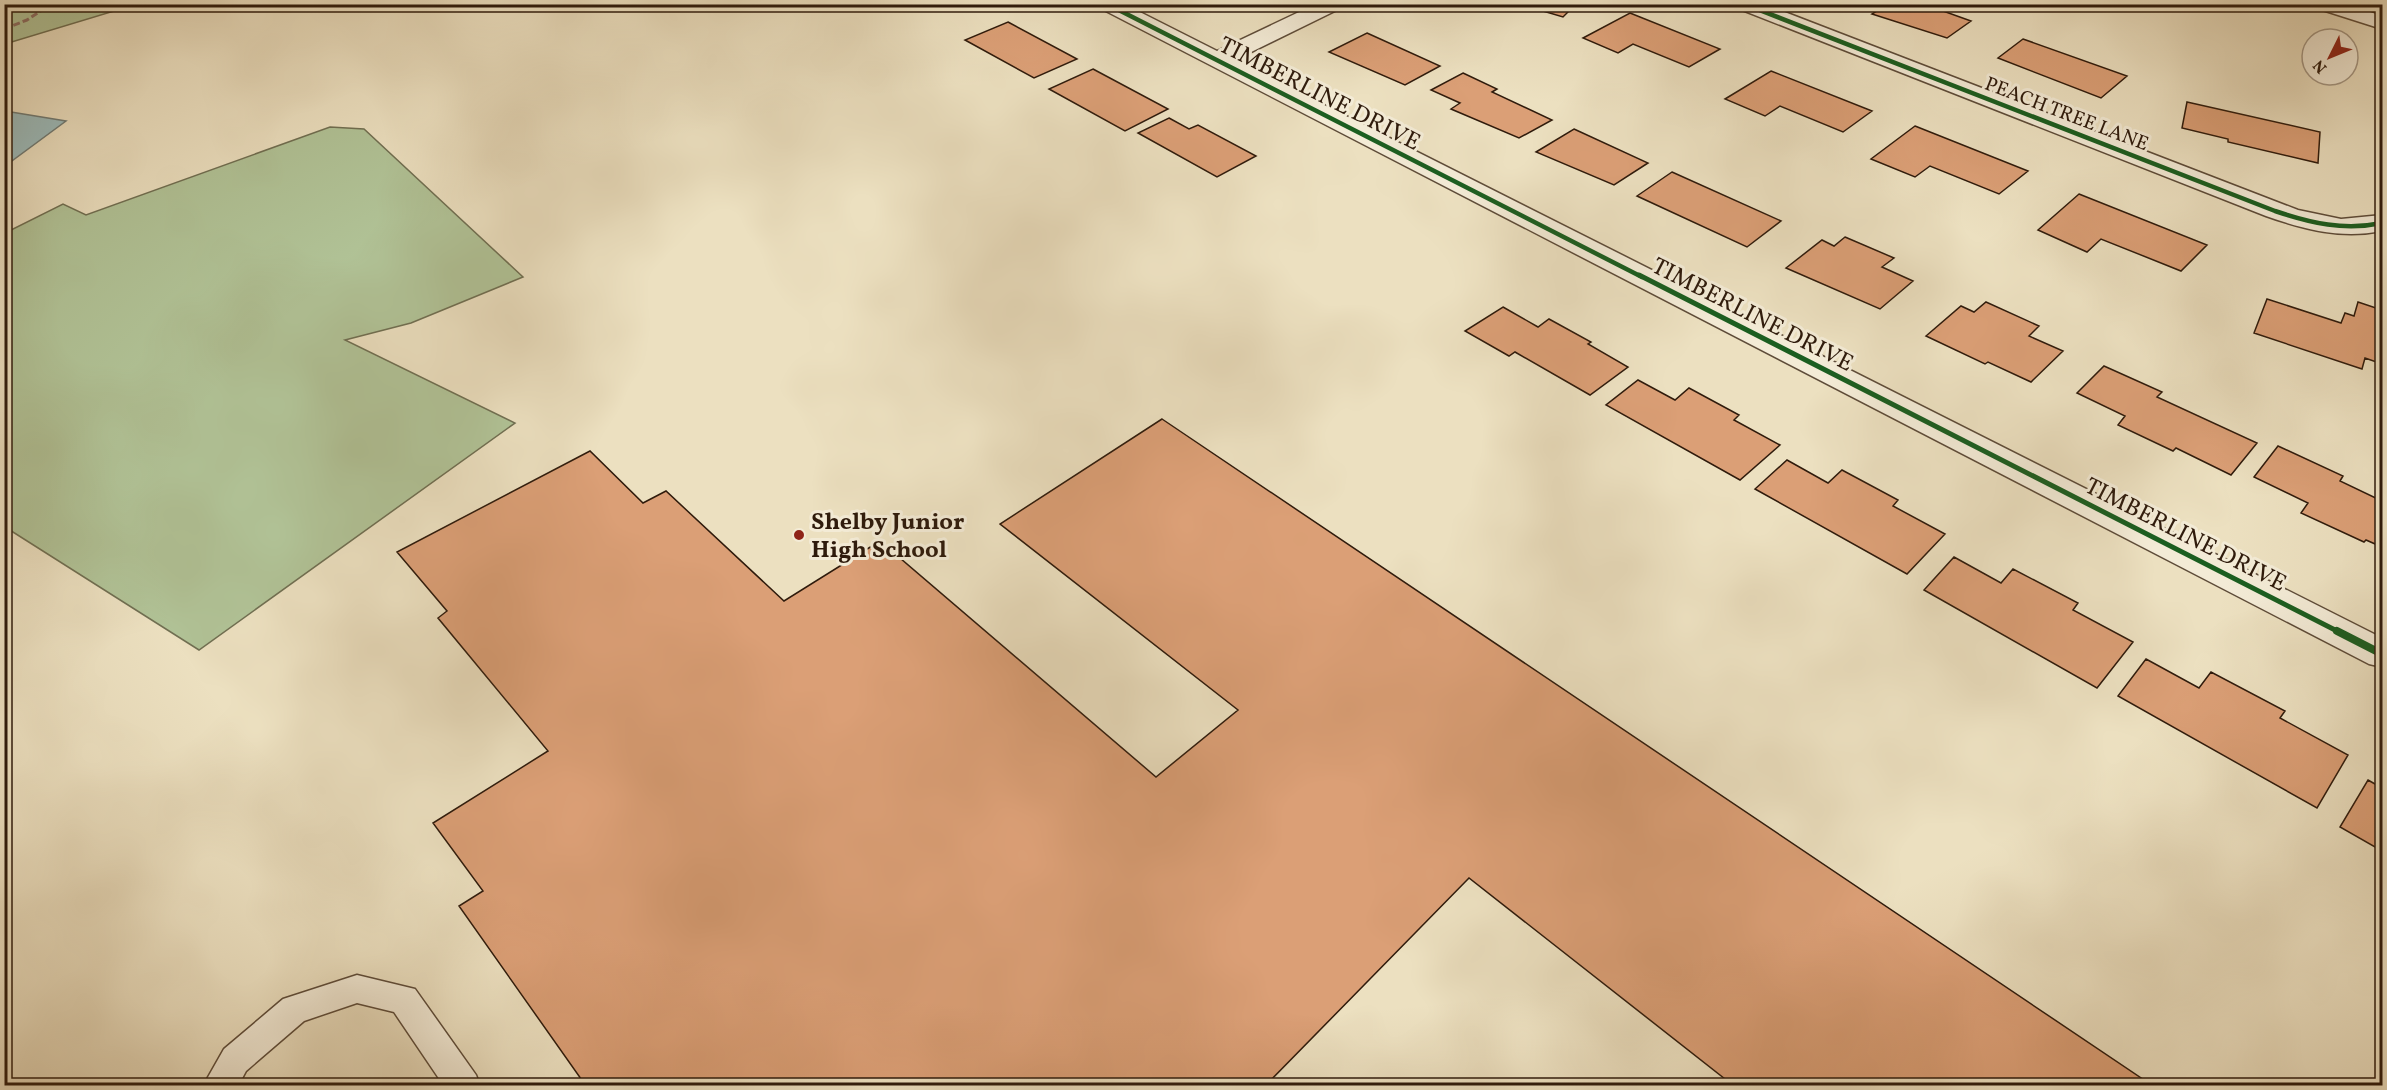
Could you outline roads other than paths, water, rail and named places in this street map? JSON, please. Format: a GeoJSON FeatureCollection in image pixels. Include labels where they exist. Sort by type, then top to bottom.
{"type":"FeatureCollection","features":[{"type":"Feature","properties":{"kind":"street","name":"TIMBERLINE DRIVE"},"geometry":{"type":"LineString","coordinates":[[1107,4],[2382,654]]}},
{"type":"Feature","properties":{"kind":"street"},"geometry":{"type":"LineString","coordinates":[[1217,60],[1334,4]]}},
{"type":"Feature","properties":{"kind":"street","name":"PEACH TREE LANE"},"geometry":{"type":"LineString","coordinates":[[1744,4],[2275,212],[2330,228],[2366,228],[2382,223]]}},
{"type":"Feature","properties":{"kind":"street"},"geometry":{"type":"LineString","coordinates":[[2323,4],[2382,23]]}},
{"type":"Feature","properties":{"kind":"lane"},"geometry":{"type":"LineString","coordinates":[[219,1086],[235,1060],[294,1010],[357,989],[404,999],[464,1086]]}},
{"type":"Feature","properties":{"kind":"water"},"geometry":{"type":"Polygon","coordinates":[[[5,111],[66,121],[5,166],[5,111]]]}},
{"type":"Feature","properties":{"kind":"place","name":"Shelby Junior High School"},"geometry":{"type":"Point","coordinates":[799,535]}}]}
